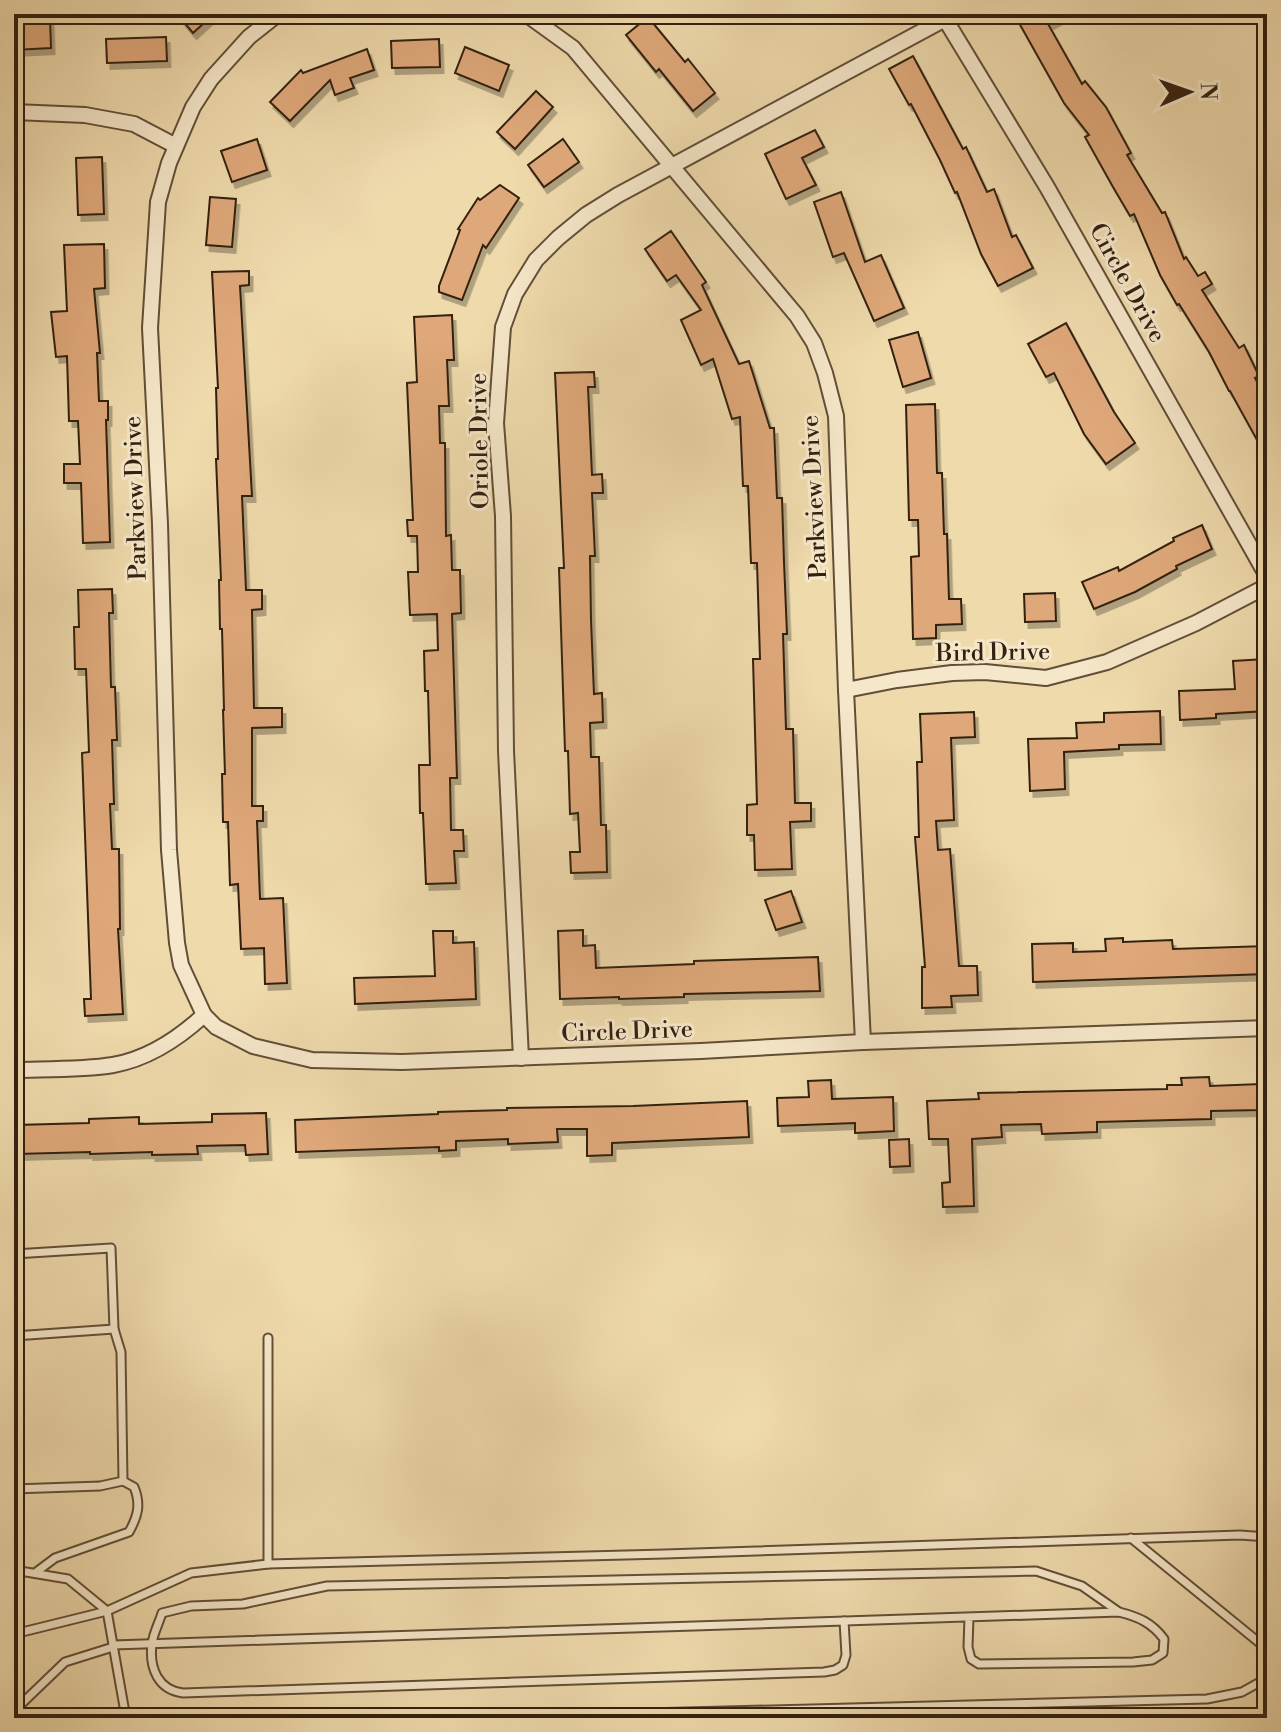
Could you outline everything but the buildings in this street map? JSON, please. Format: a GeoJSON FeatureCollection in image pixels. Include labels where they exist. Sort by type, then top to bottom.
{"type":"FeatureCollection","features":[{"type":"Feature","properties":{"kind":"street","name":"Parkview Drive"},"geometry":{"type":"LineString","coordinates":[[204,1015],[181,965],[169,850],[160,524],[150,328],[158,202],[169,163],[193,107],[211,79],[249,37],[277,14]]}},
{"type":"Feature","properties":{"kind":"street","name":"Parkview Drive"},"geometry":{"type":"LineString","coordinates":[[526,14],[573,48],[797,316],[814,343],[825,373],[836,416],[863,1042]]}},
{"type":"Feature","properties":{"kind":"street","name":"Oriole Drive"},"geometry":{"type":"LineString","coordinates":[[521,1058],[506,751],[503,516],[496,423],[503,327],[515,294],[536,260],[586,215],[943,17]]}},
{"type":"Feature","properties":{"kind":"street","name":"Circle Drive"},"geometry":{"type":"LineString","coordinates":[[943,17],[1047,187],[1267,576]]}},
{"type":"Feature","properties":{"kind":"street"},"geometry":{"type":"LineString","coordinates":[[14,112],[85,115],[134,124],[176,146]]}},
{"type":"Feature","properties":{"kind":"street","name":"Bird Drive"},"geometry":{"type":"LineString","coordinates":[[846,690],[952,673],[985,672],[1046,678],[1107,662],[1196,623],[1267,586]]}},
{"type":"Feature","properties":{"kind":"street"},"geometry":{"type":"LineString","coordinates":[[14,1070],[114,1064],[146,1054],[183,1035],[204,1015]]}},
{"type":"Feature","properties":{"kind":"street","name":"Circle Drive"},"geometry":{"type":"LineString","coordinates":[[204,1015],[216,1027],[253,1046],[312,1060],[402,1062],[1267,1028]]}},
{"type":"Feature","properties":{"kind":"lane"},"geometry":{"type":"LineString","coordinates":[[14,1254],[111,1248],[114,1329],[121,1352],[123,1481]]}},
{"type":"Feature","properties":{"kind":"lane"},"geometry":{"type":"LineString","coordinates":[[14,1336],[114,1329]]}},
{"type":"Feature","properties":{"kind":"lane"},"geometry":{"type":"LineString","coordinates":[[268,1338],[268,1564]]}},
{"type":"Feature","properties":{"kind":"lane"},"geometry":{"type":"LineString","coordinates":[[14,1489],[100,1486],[123,1481],[134,1487],[139,1499],[137,1517],[129,1532],[55,1558],[35,1573]]}},
{"type":"Feature","properties":{"kind":"lane"},"geometry":{"type":"LineString","coordinates":[[14,1634],[107,1611],[191,1573],[268,1564],[1240,1535],[1267,1537]]}},
{"type":"Feature","properties":{"kind":"lane"},"geometry":{"type":"LineString","coordinates":[[1131,1538],[1267,1649]]}},
{"type":"Feature","properties":{"kind":"lane"},"geometry":{"type":"LineString","coordinates":[[14,1570],[68,1579],[107,1611],[126,1718]]}},
{"type":"Feature","properties":{"kind":"lane"},"geometry":{"type":"LineString","coordinates":[[844,1621],[846,1655],[843,1665],[824,1672],[183,1693],[171,1692],[153,1671],[152,1644],[162,1613],[191,1606],[243,1604],[327,1586],[1036,1571],[1082,1586],[1119,1612]]}},
{"type":"Feature","properties":{"kind":"lane"},"geometry":{"type":"LineString","coordinates":[[14,1711],[65,1662],[113,1646],[152,1644],[1119,1612],[1138,1617],[1154,1626],[1164,1639],[1163,1653],[1152,1660],[1133,1662],[979,1664],[971,1659],[968,1647],[969,1617]]}},
{"type":"Feature","properties":{"kind":"lane"},"geometry":{"type":"LineString","coordinates":[[448,1718],[1207,1699],[1242,1692],[1267,1678]]}},
{"type":"Feature","properties":{"kind":"railway"},"geometry":{"type":"LineString","coordinates":[[1261,14],[1267,25]]}}]}
